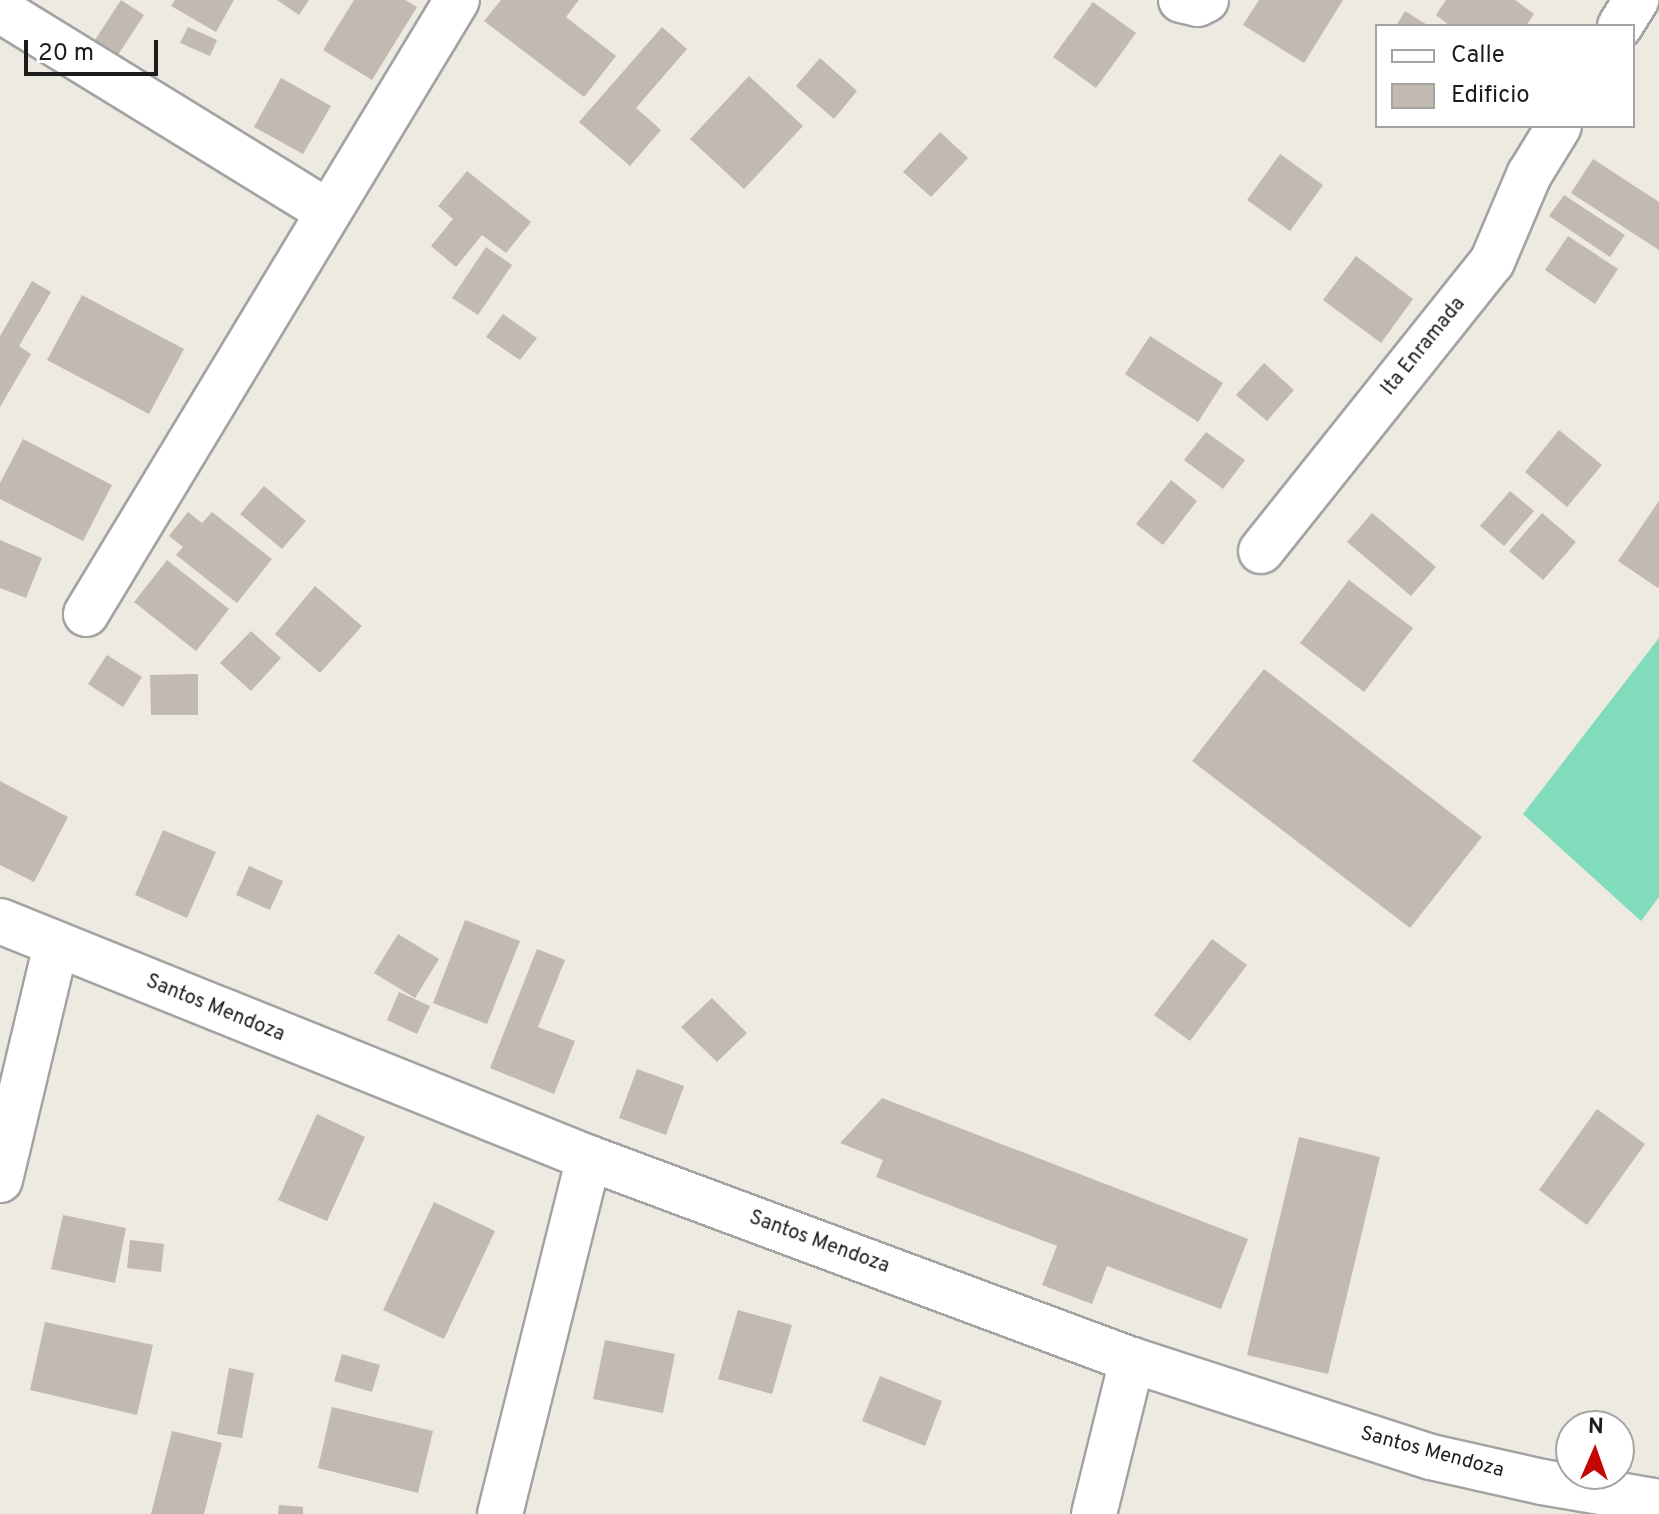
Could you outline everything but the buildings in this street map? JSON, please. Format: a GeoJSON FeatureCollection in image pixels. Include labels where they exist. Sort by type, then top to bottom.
{"type":"FeatureCollection","features":[{"type":"Feature","properties":{"kind":"street"},"geometry":{"type":"LineString","coordinates":[[86,614],[457,0]]}},
{"type":"Feature","properties":{"kind":"street"},"geometry":{"type":"LineString","coordinates":[[1181,0],[1198,4],[1206,0]]}},
{"type":"Feature","properties":{"kind":"street"},"geometry":{"type":"LineString","coordinates":[[1621,24],[1636,0]]}},
{"type":"Feature","properties":{"kind":"street"},"geometry":{"type":"LineString","coordinates":[[0,10],[327,211]]}},
{"type":"Feature","properties":{"kind":"street","name":"Ita Enramada"},"geometry":{"type":"LineString","coordinates":[[1261,551],[1492,262],[1529,175],[1558,128]]}},
{"type":"Feature","properties":{"kind":"street","name":"Santos Mendoza"},"geometry":{"type":"LineString","coordinates":[[0,921],[589,1158],[1132,1360],[1431,1457],[1542,1482],[1659,1502]]}},
{"type":"Feature","properties":{"kind":"street"},"geometry":{"type":"LineString","coordinates":[[0,1180],[56,945]]}},
{"type":"Feature","properties":{"kind":"street"},"geometry":{"type":"LineString","coordinates":[[500,1514],[589,1158]]}},
{"type":"Feature","properties":{"kind":"street"},"geometry":{"type":"LineString","coordinates":[[1094,1514],[1132,1360]]}},
{"type":"Feature","properties":{"kind":"green space"},"geometry":{"type":"Polygon","coordinates":[[[1659,638],[1659,897],[1641,921],[1523,814],[1659,638]]]}}]}
